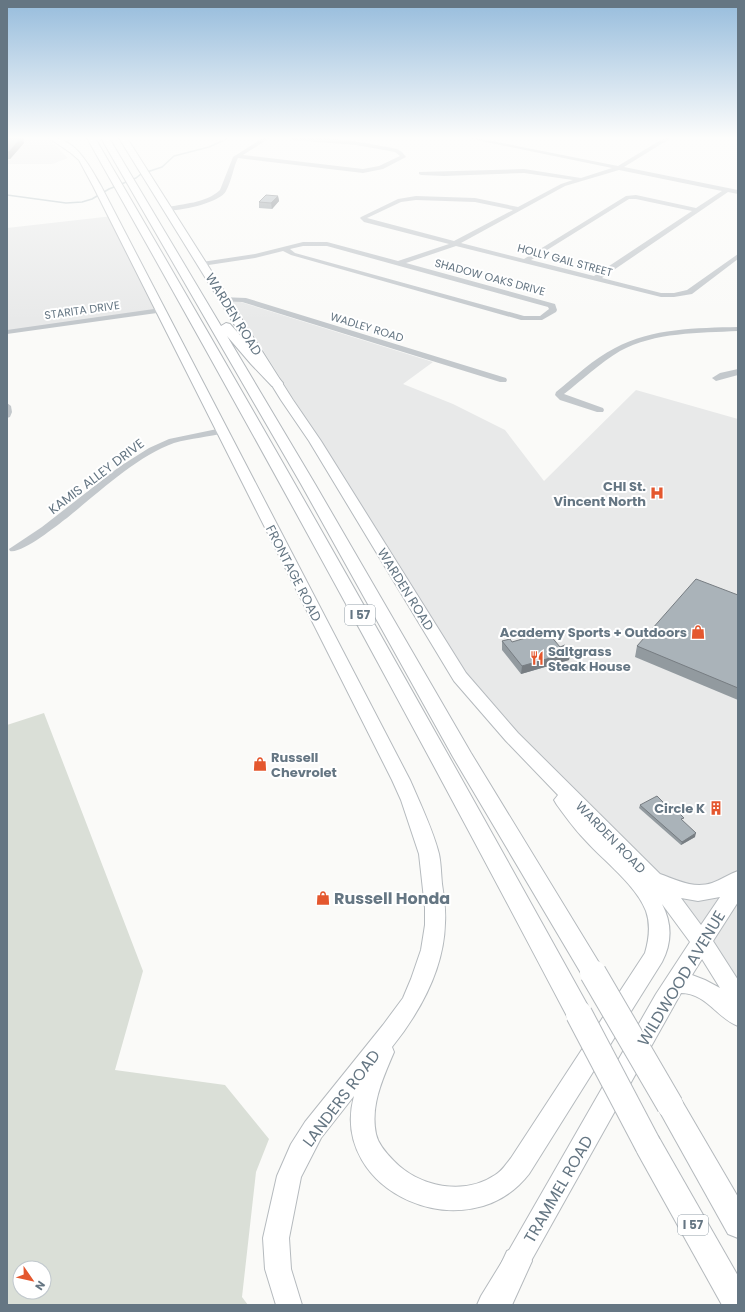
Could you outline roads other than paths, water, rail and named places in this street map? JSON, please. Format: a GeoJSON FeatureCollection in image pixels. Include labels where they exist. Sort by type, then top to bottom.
{"type":"FeatureCollection","features":[{"type":"Feature","properties":{"kind":"highway","name":"I 57"},"geometry":{"type":"LineString","coordinates":[[132,199],[197,294],[308,484],[462,757],[593,973],[738,1224]]}},
{"type":"Feature","properties":{"kind":"highway","name":"I 57"},"geometry":{"type":"LineString","coordinates":[[135,199],[202,330],[461,795],[648,1145],[738,1305]]}},
{"type":"Feature","properties":{"kind":"highway"},"geometry":{"type":"LineString","coordinates":[[197,294],[255,361],[277,383]]}},
{"type":"Feature","properties":{"kind":"highway"},"geometry":{"type":"LineString","coordinates":[[497,1305],[517,1261]]}},
{"type":"Feature","properties":{"kind":"main road","name":"FRONTAGE ROAD"},"geometry":{"type":"LineString","coordinates":[[104,199],[402,780],[429,854],[435,908],[435,925],[431,950],[422,979],[411,1004],[391,1032]]}},
{"type":"Feature","properties":{"kind":"main road","name":"WARDEN ROAD"},"geometry":{"type":"LineString","coordinates":[[161,199],[315,441],[460,677],[490,713],[527,752],[652,879],[680,912],[725,977],[738,1001]]}},
{"type":"Feature","properties":{"kind":"main road"},"geometry":{"type":"LineString","coordinates":[[391,1032],[369,1085],[363,1107],[364,1134],[373,1155],[388,1174],[407,1187],[424,1195],[447,1199],[468,1198],[488,1192],[506,1182],[520,1166],[655,956],[659,940],[659,922],[653,904],[641,887],[583,826],[527,752]]}},
{"type":"Feature","properties":{"kind":"main road"},"geometry":{"type":"LineString","coordinates":[[652,879],[682,892],[703,894],[723,888],[738,879]]}},
{"type":"Feature","properties":{"kind":"main road","name":"WILDWOOD AVENUE"},"geometry":{"type":"LineString","coordinates":[[624,1072],[676,983],[738,885]]}},
{"type":"Feature","properties":{"kind":"main road"},"geometry":{"type":"LineString","coordinates":[[676,983],[691,984],[702,988],[738,1016]]}},
{"type":"Feature","properties":{"kind":"main road","name":"LANDERS ROAD"},"geometry":{"type":"LineString","coordinates":[[288,1305],[278,1268],[276,1238],[289,1176],[300,1152],[313,1130],[391,1032]]}},
{"type":"Feature","properties":{"kind":"main road","name":"TRAMMEL ROAD"},"geometry":{"type":"LineString","coordinates":[[490,1305],[517,1261],[624,1072]]}},
{"type":"Feature","properties":{"kind":"street"},"geometry":{"type":"LineString","coordinates":[[167,209],[204,202],[211,199]]}},
{"type":"Feature","properties":{"kind":"street","name":"HOLLY GAIL STREET"},"geometry":{"type":"LineString","coordinates":[[406,199],[400,200],[363,218],[366,221],[648,293],[670,295],[684,294],[696,288],[738,256]]}},
{"type":"Feature","properties":{"kind":"street","name":"HOLLY GAIL STREET"},"geometry":{"type":"LineString","coordinates":[[452,199],[475,200],[519,209]]}},
{"type":"Feature","properties":{"kind":"street"},"geometry":{"type":"LineString","coordinates":[[400,263],[455,244],[536,199]]}},
{"type":"Feature","properties":{"kind":"street"},"geometry":{"type":"LineString","coordinates":[[525,261],[624,199]]}},
{"type":"Feature","properties":{"kind":"street"},"geometry":{"type":"LineString","coordinates":[[646,199],[696,210]]}},
{"type":"Feature","properties":{"kind":"street"},"geometry":{"type":"LineString","coordinates":[[595,279],[696,210],[716,199]]}},
{"type":"Feature","properties":{"kind":"street","name":"SHADOW OAKS DRIVE"},"geometry":{"type":"LineString","coordinates":[[202,264],[255,256],[308,244],[327,244],[540,302],[552,306],[553,310],[542,318],[526,319],[293,254],[284,250]]}},
{"type":"Feature","properties":{"kind":"street","name":"WADLEY ROAD"},"geometry":{"type":"LineString","coordinates":[[224,299],[243,300],[503,380]]}},
{"type":"Feature","properties":{"kind":"street","name":"STARITA DRIVE"},"geometry":{"type":"LineString","coordinates":[[7,332],[161,310]]}},
{"type":"Feature","properties":{"kind":"street"},"geometry":{"type":"LineString","coordinates":[[600,410],[560,397],[559,394],[611,354],[629,344],[652,337],[679,333],[738,329]]}},
{"type":"Feature","properties":{"kind":"street"},"geometry":{"type":"LineString","coordinates":[[716,378],[738,372]]}},
{"type":"Feature","properties":{"kind":"street"},"geometry":{"type":"LineString","coordinates":[[7,406],[7,415]]}},
{"type":"Feature","properties":{"kind":"street","name":"KAMIS ALLEY DRIVE"},"geometry":{"type":"LineString","coordinates":[[14,549],[51,526],[122,469],[152,450],[172,441],[222,431]]}},
{"type":"Feature","properties":{"kind":"waterway"},"geometry":{"type":"LineString","coordinates":[[38,199],[66,203],[82,202],[91,199]]}},
{"type":"Feature","properties":{"kind":"place","name":"CHI St. Vincent North"},"geometry":{"type":"Point","coordinates":[657,493]}},
{"type":"Feature","properties":{"kind":"place","name":"Academy Sports + Outdoors"},"geometry":{"type":"Point","coordinates":[698,632]}},
{"type":"Feature","properties":{"kind":"place","name":"Saltgrass Steak House"},"geometry":{"type":"Point","coordinates":[537,658]}},
{"type":"Feature","properties":{"kind":"place","name":"Russell Chevrolet"},"geometry":{"type":"Point","coordinates":[260,764]}},
{"type":"Feature","properties":{"kind":"place","name":"Circle K"},"geometry":{"type":"Point","coordinates":[716,808]}},
{"type":"Feature","properties":{"kind":"place","name":"Russell Honda"},"geometry":{"type":"Point","coordinates":[323,898]}}]}
